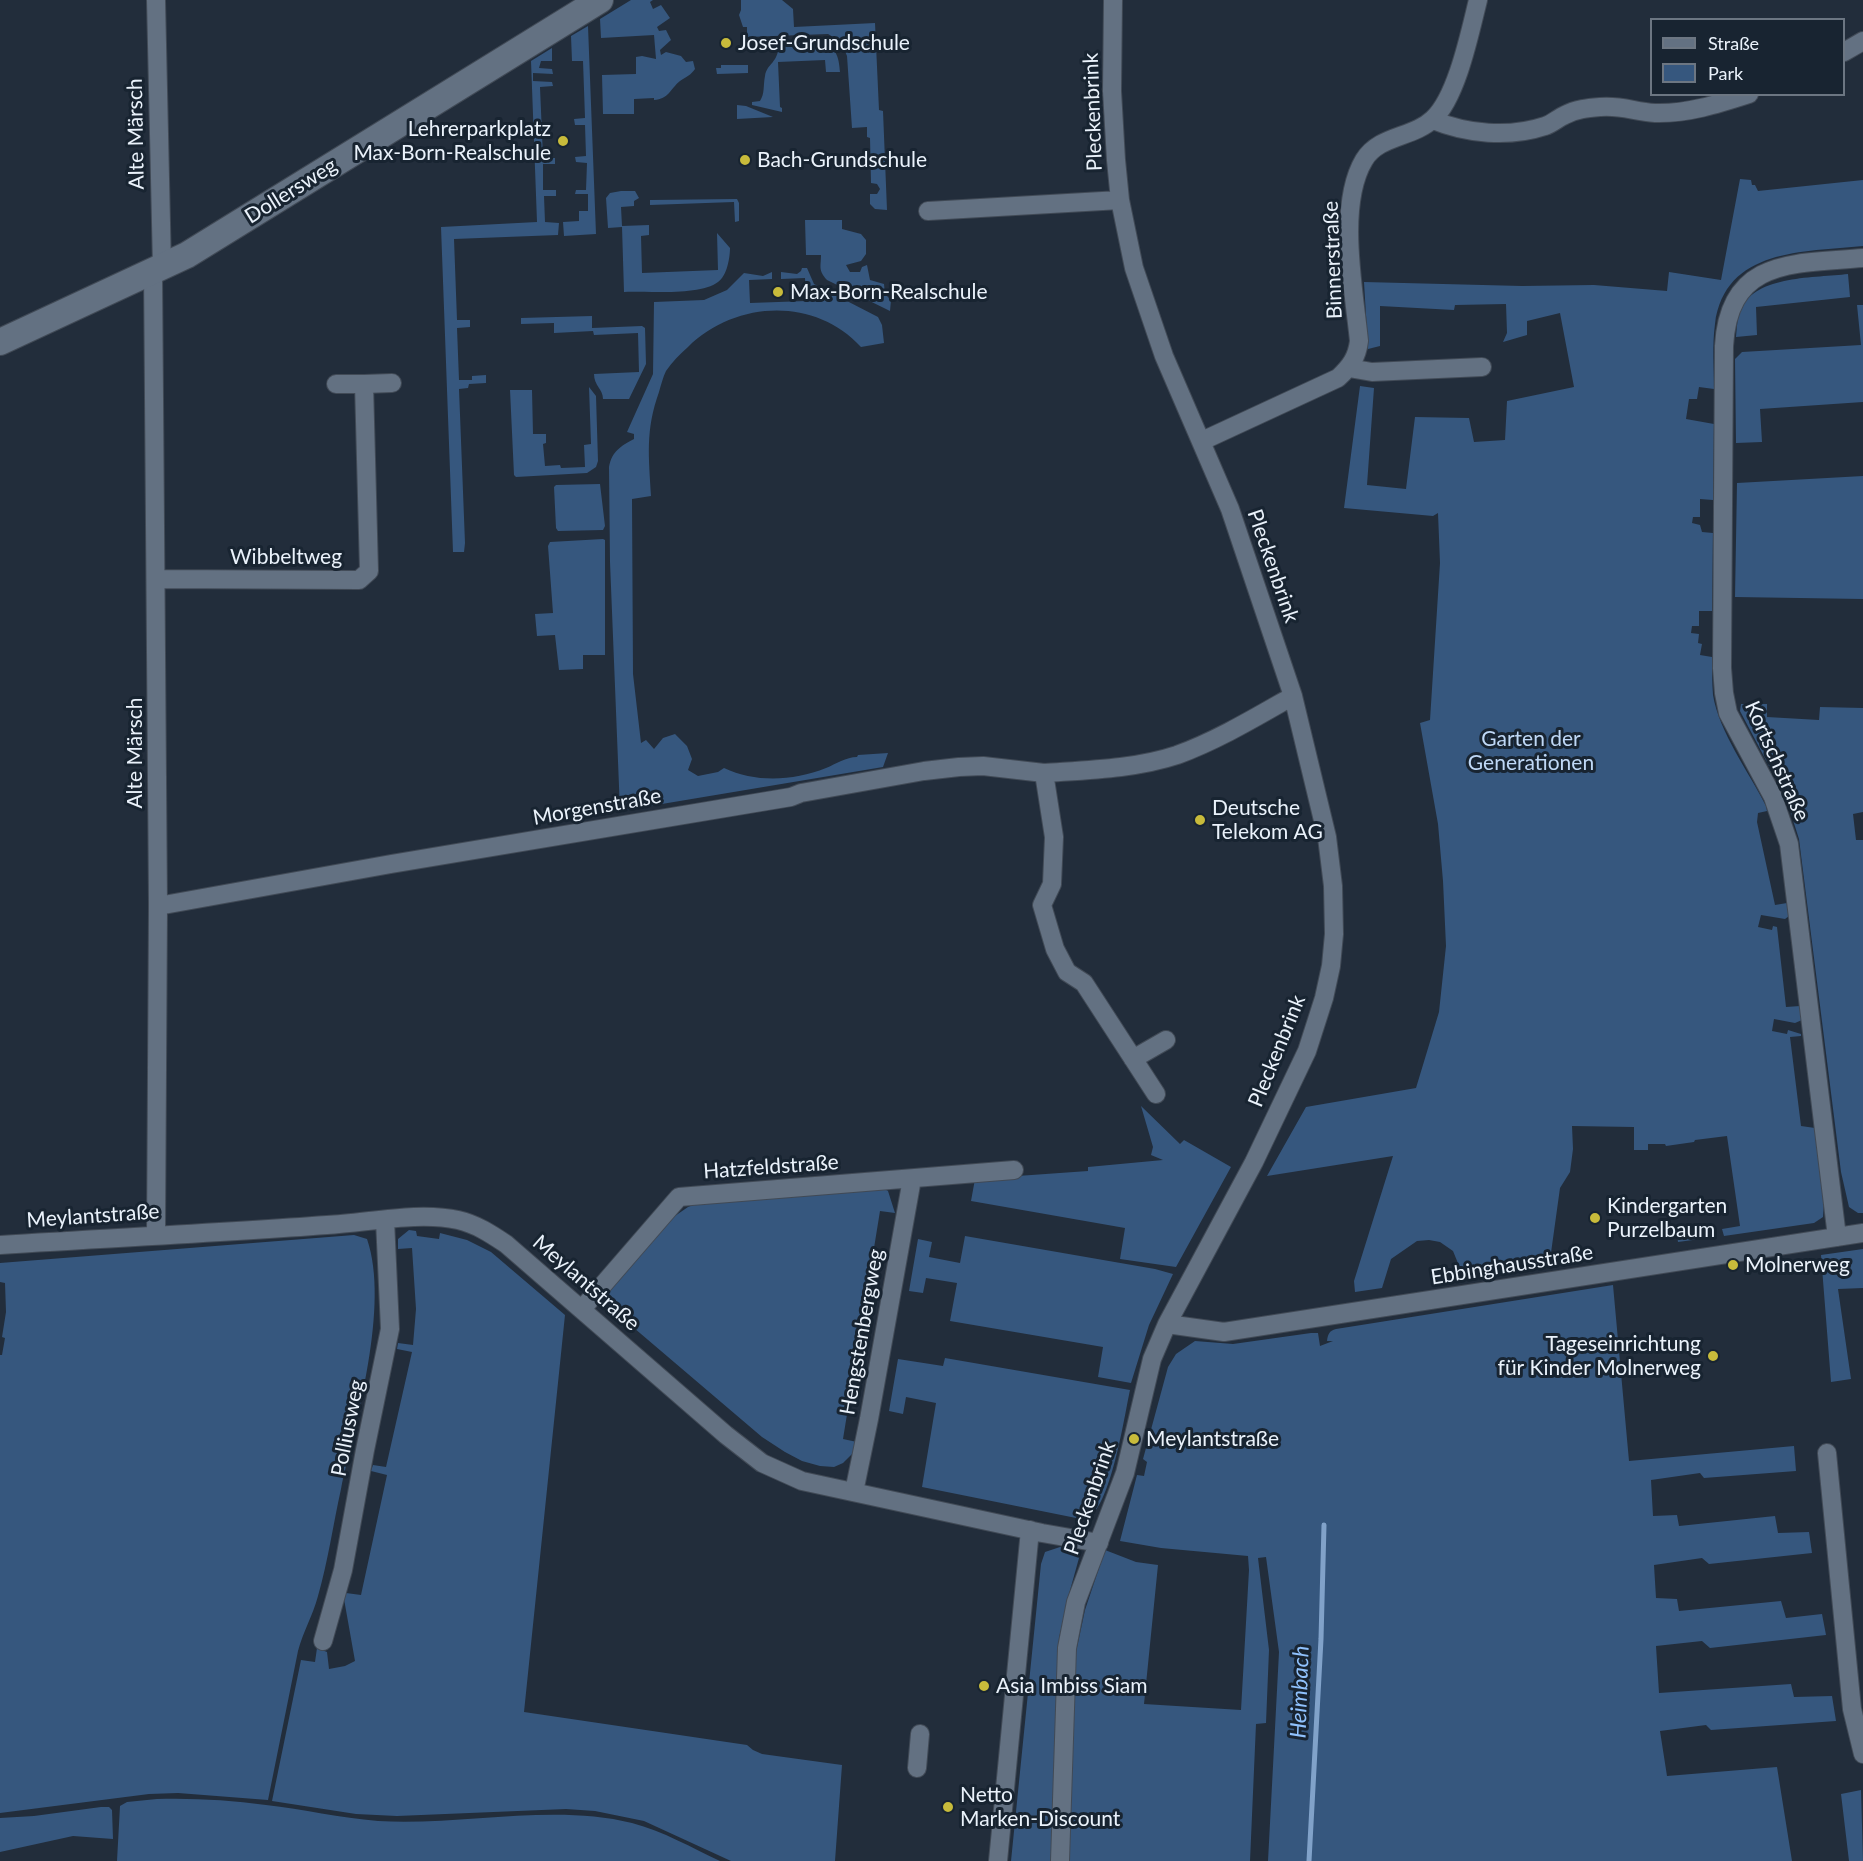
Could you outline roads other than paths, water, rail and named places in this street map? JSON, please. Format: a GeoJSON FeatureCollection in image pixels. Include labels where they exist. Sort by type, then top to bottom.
{"type":"FeatureCollection","features":[{"type":"Feature","properties":{"kind":"main road","name":"Dollersweg"},"geometry":{"type":"LineString","coordinates":[[0,342],[187,255],[600,0]]}},
{"type":"Feature","properties":{"kind":"street","name":"Alte Märsch"},"geometry":{"type":"LineString","coordinates":[[156,0],[158,269],[156,1235]]}},
{"type":"Feature","properties":{"kind":"street","name":"Pleckenbrink"},"geometry":{"type":"LineString","coordinates":[[1060,1861],[1067,1648],[1076,1602],[1127,1463],[1152,1359],[1167,1324],[1248,1173],[1292,1084],[1310,1041],[1324,998],[1331,966],[1334,934],[1333,886],[1327,837],[1293,696],[1230,509],[1164,356],[1134,268],[1120,200],[1116,160],[1112,91],[1113,0]]}},
{"type":"Feature","properties":{"kind":"street","name":"Binnerstraße"},"geometry":{"type":"LineString","coordinates":[[1349,368],[1358,355],[1359,340],[1349,215],[1355,179],[1364,159],[1378,145],[1409,133],[1432,120],[1444,105],[1453,85],[1478,0]]}},
{"type":"Feature","properties":{"kind":"street"},"geometry":{"type":"LineString","coordinates":[[1845,51],[1863,41]]}},
{"type":"Feature","properties":{"kind":"street"},"geometry":{"type":"LineString","coordinates":[[1432,120],[1455,129],[1481,133],[1526,131],[1548,126],[1564,115],[1579,109],[1617,105],[1652,113],[1677,112],[1717,105],[1743,96]]}},
{"type":"Feature","properties":{"kind":"street"},"geometry":{"type":"LineString","coordinates":[[928,211],[1120,200]]}},
{"type":"Feature","properties":{"kind":"street","name":"Kortschstraße"},"geometry":{"type":"LineString","coordinates":[[1838,1237],[1789,844],[1773,797],[1734,727],[1728,713],[1724,693],[1722,668],[1724,346],[1728,319],[1734,301],[1745,286],[1758,276],[1785,265],[1863,258]]}},
{"type":"Feature","properties":{"kind":"street"},"geometry":{"type":"LineString","coordinates":[[1202,441],[1338,378],[1349,368],[1372,372],[1482,367]]}},
{"type":"Feature","properties":{"kind":"street"},"geometry":{"type":"LineString","coordinates":[[336,384],[392,383]]}},
{"type":"Feature","properties":{"kind":"street","name":"Wibbeltweg"},"geometry":{"type":"LineString","coordinates":[[156,579],[359,580],[369,571],[364,384]]}},
{"type":"Feature","properties":{"kind":"street","name":"Morgenstraße"},"geometry":{"type":"LineString","coordinates":[[158,906],[791,797],[801,792],[924,771],[983,766],[1044,773],[1137,764],[1176,755],[1211,741],[1293,696]]}},
{"type":"Feature","properties":{"kind":"street"},"geometry":{"type":"LineString","coordinates":[[1044,773],[1054,831],[1052,884],[1042,905],[1051,936],[1067,972],[1084,983],[1156,1094]]}},
{"type":"Feature","properties":{"kind":"street"},"geometry":{"type":"LineString","coordinates":[[1133,1059],[1166,1040]]}},
{"type":"Feature","properties":{"kind":"street","name":"Hatzfeldstraße"},"geometry":{"type":"LineString","coordinates":[[582,1309],[680,1197],[1014,1170]]}},
{"type":"Feature","properties":{"kind":"street","name":"Hengstenbergweg"},"geometry":{"type":"LineString","coordinates":[[854,1492],[912,1179]]}},
{"type":"Feature","properties":{"kind":"street","name":"Meylantstraße"},"geometry":{"type":"LineString","coordinates":[[0,1245],[433,1217],[458,1220],[481,1227],[506,1244],[726,1435],[762,1462],[802,1481],[1099,1543]]}},
{"type":"Feature","properties":{"kind":"street","name":"Polliusweg"},"geometry":{"type":"LineString","coordinates":[[323,1641],[343,1569],[390,1329],[384,1220]]}},
{"type":"Feature","properties":{"kind":"street","name":"Ebbinghausstraße"},"geometry":{"type":"LineString","coordinates":[[1167,1324],[1224,1332],[1863,1233]]}},
{"type":"Feature","properties":{"kind":"street"},"geometry":{"type":"LineString","coordinates":[[1827,1453],[1852,1709],[1863,1754]]}},
{"type":"Feature","properties":{"kind":"street"},"geometry":{"type":"LineString","coordinates":[[998,1861],[1030,1530]]}},
{"type":"Feature","properties":{"kind":"street"},"geometry":{"type":"LineString","coordinates":[[917,1768],[920,1734]]}},
{"type":"Feature","properties":{"kind":"waterway","name":"Heimbach"},"geometry":{"type":"LineString","coordinates":[[1309,1861],[1321,1639],[1324,1525]]}},
{"type":"Feature","properties":{"kind":"place","name":"Josef-Grundschule"},"geometry":{"type":"Point","coordinates":[726,43]}},
{"type":"Feature","properties":{"kind":"place","name":"Lehrerparkplatz Max-Born-Realschule"},"geometry":{"type":"Point","coordinates":[563,141]}},
{"type":"Feature","properties":{"kind":"place","name":"Bach-Grundschule"},"geometry":{"type":"Point","coordinates":[745,160]}},
{"type":"Feature","properties":{"kind":"place","name":"Max-Born-Realschule"},"geometry":{"type":"Point","coordinates":[778,292]}},
{"type":"Feature","properties":{"kind":"place","name":"Deutsche Telekom AG"},"geometry":{"type":"Point","coordinates":[1200,820]}},
{"type":"Feature","properties":{"kind":"place","name":"Kindergarten Purzelbaum"},"geometry":{"type":"Point","coordinates":[1595,1218]}},
{"type":"Feature","properties":{"kind":"place","name":"Molnerweg"},"geometry":{"type":"Point","coordinates":[1733,1265]}},
{"type":"Feature","properties":{"kind":"place","name":"Tageseinrichtung für Kinder Molnerweg"},"geometry":{"type":"Point","coordinates":[1713,1356]}},
{"type":"Feature","properties":{"kind":"place","name":"Meylantstraße"},"geometry":{"type":"Point","coordinates":[1134,1439]}},
{"type":"Feature","properties":{"kind":"place","name":"Asia Imbiss Siam"},"geometry":{"type":"Point","coordinates":[984,1686]}},
{"type":"Feature","properties":{"kind":"place","name":"Netto Marken-Discount"},"geometry":{"type":"Point","coordinates":[948,1807]}},
{"type":"Feature","properties":{"kind":"park label","name":"Garten der Generationen"},"geometry":{"type":"Point","coordinates":[1531,751]}}]}
